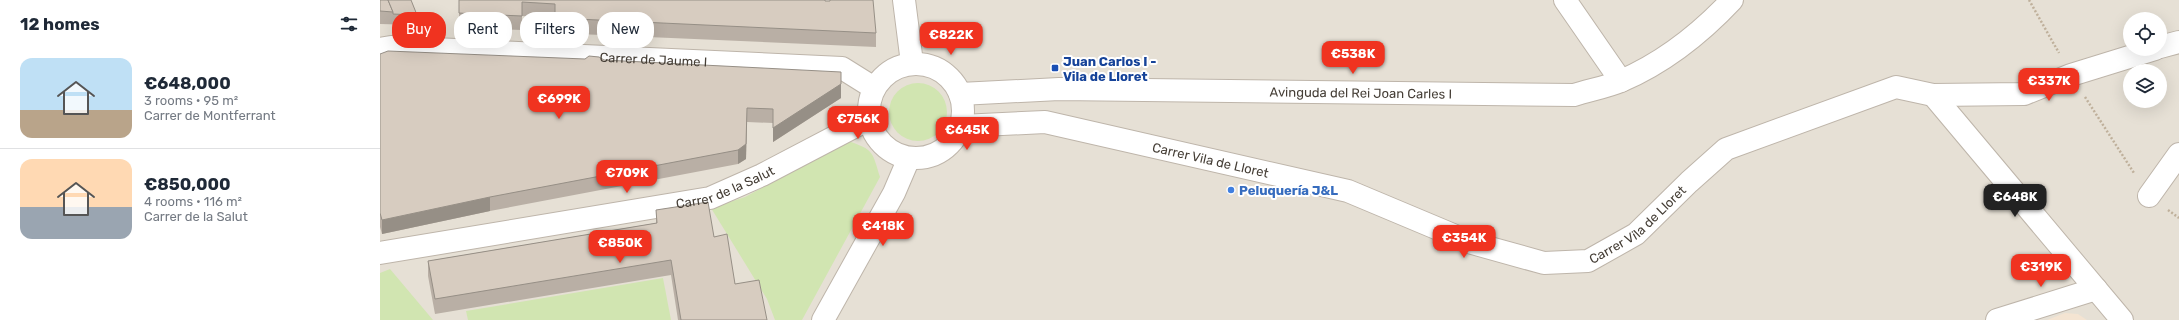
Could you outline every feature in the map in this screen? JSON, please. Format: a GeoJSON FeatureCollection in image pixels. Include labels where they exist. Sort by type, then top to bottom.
{"type":"FeatureCollection","features":[{"type":"Feature","properties":{"kind":"street"},"geometry":{"type":"LineString","coordinates":[[904,0],[912,63]]}},
{"type":"Feature","properties":{"kind":"street"},"geometry":{"type":"LineString","coordinates":[[1565,0],[1621,81]]}},
{"type":"Feature","properties":{"kind":"street","name":"Avinguda del Rei Joan Carles I"},"geometry":{"type":"LineString","coordinates":[[960,94],[1059,89],[1574,95],[1621,81],[1665,58],[1720,13],[1732,0]]}},
{"type":"Feature","properties":{"kind":"street"},"geometry":{"type":"LineString","coordinates":[[2167,45],[2179,42]]}},
{"type":"Feature","properties":{"kind":"street","name":"Carrer de Jaume I"},"geometry":{"type":"LineString","coordinates":[[380,49],[391,47],[842,68],[874,88]]}},
{"type":"Feature","properties":{"kind":"street","name":"Carrer Vila de Lloret"},"geometry":{"type":"LineString","coordinates":[[961,126],[1045,122],[1348,191],[1472,244],[1544,263],[1588,261],[1636,234],[1688,182],[1726,149],[1896,87],[1933,95],[2024,94],[2071,75],[2132,56]]}},
{"type":"Feature","properties":{"kind":"street"},"geometry":{"type":"LineString","coordinates":[[912,63],[927,64],[941,70],[953,81],[960,94],[964,115],[961,126],[953,140],[941,151],[926,157],[909,158],[898,155],[878,140],[872,130],[868,108],[874,88],[886,73],[903,65],[912,63]]}},
{"type":"Feature","properties":{"kind":"street"},"geometry":{"type":"LineString","coordinates":[[1933,95],[2122,320]]}},
{"type":"Feature","properties":{"kind":"street","name":"Carrer de la Salut"},"geometry":{"type":"LineString","coordinates":[[380,253],[710,198],[762,175],[869,119]]}},
{"type":"Feature","properties":{"kind":"street"},"geometry":{"type":"LineString","coordinates":[[2149,196],[2179,154]]}},
{"type":"Feature","properties":{"kind":"street"},"geometry":{"type":"LineString","coordinates":[[823,320],[894,193],[909,158]]}},
{"type":"Feature","properties":{"kind":"street"},"geometry":{"type":"LineString","coordinates":[[1997,320],[2096,289]]}},
{"type":"Feature","properties":{"kind":"path"},"geometry":{"type":"LineString","coordinates":[[2030,0],[2071,75],[2149,196]]}},
{"type":"Feature","properties":{"kind":"shaded area"},"geometry":{"type":"Polygon","coordinates":[[[380,0],[2179,0],[2179,320],[380,320],[380,0]]]}},
{"type":"Feature","properties":{"kind":"shaded area"},"geometry":{"type":"Polygon","coordinates":[[[2065,313],[2078,314],[2087,320],[2047,320],[2065,313]]]}},
{"type":"Feature","properties":{"kind":"green space"},"geometry":{"type":"Polygon","coordinates":[[[918,83],[929,85],[942,96],[945,101],[947,112],[945,123],[934,136],[929,139],[918,141],[907,139],[894,128],[891,123],[889,112],[891,101],[902,88],[907,85],[918,83]]]}},
{"type":"Feature","properties":{"kind":"green space"},"geometry":{"type":"Polygon","coordinates":[[[848,141],[867,149],[871,153],[880,177],[802,320],[775,320],[767,299],[711,208],[745,197],[848,141]]]}},
{"type":"Feature","properties":{"kind":"green space"},"geometry":{"type":"Polygon","coordinates":[[[390,269],[433,320],[380,320],[380,273],[390,269]]]}},
{"type":"Feature","properties":{"kind":"green space"},"geometry":{"type":"Polygon","coordinates":[[[663,278],[671,320],[468,320],[466,311],[663,278]]]}},
{"type":"Feature","properties":{"kind":"building"},"geometry":{"type":"Polygon","coordinates":[[[380,0],[388,0],[393,12],[380,11],[380,0]]]}},
{"type":"Feature","properties":{"kind":"building"},"geometry":{"type":"Polygon","coordinates":[[[388,0],[411,0],[416,12],[393,12],[388,0]]]}},
{"type":"Feature","properties":{"kind":"building"},"geometry":{"type":"Polygon","coordinates":[[[459,0],[873,0],[876,33],[654,23],[654,12],[597,12],[597,20],[589,20],[589,12],[555,12],[555,4],[522,2],[522,12],[520,12],[520,16],[512,16],[512,12],[459,12],[459,0]]]}},
{"type":"Feature","properties":{"kind":"building"},"geometry":{"type":"Polygon","coordinates":[[[388,51],[585,59],[589,56],[599,57],[604,60],[841,72],[841,84],[773,128],[773,109],[747,108],[746,144],[738,150],[490,197],[382,220],[380,213],[380,54],[388,51]]]}},
{"type":"Feature","properties":{"kind":"building"},"geometry":{"type":"Polygon","coordinates":[[[708,202],[714,237],[727,234],[735,284],[759,280],[767,320],[681,320],[671,260],[435,299],[428,261],[657,223],[656,210],[708,202]]]}},
{"type":"Feature","properties":{"kind":"place","name":"Juan Carlos I - Vila de Lloret"},"geometry":{"type":"Point","coordinates":[1055,68]}},
{"type":"Feature","properties":{"kind":"place","name":"Peluquería J&L"},"geometry":{"type":"Point","coordinates":[1231,190]}}]}
